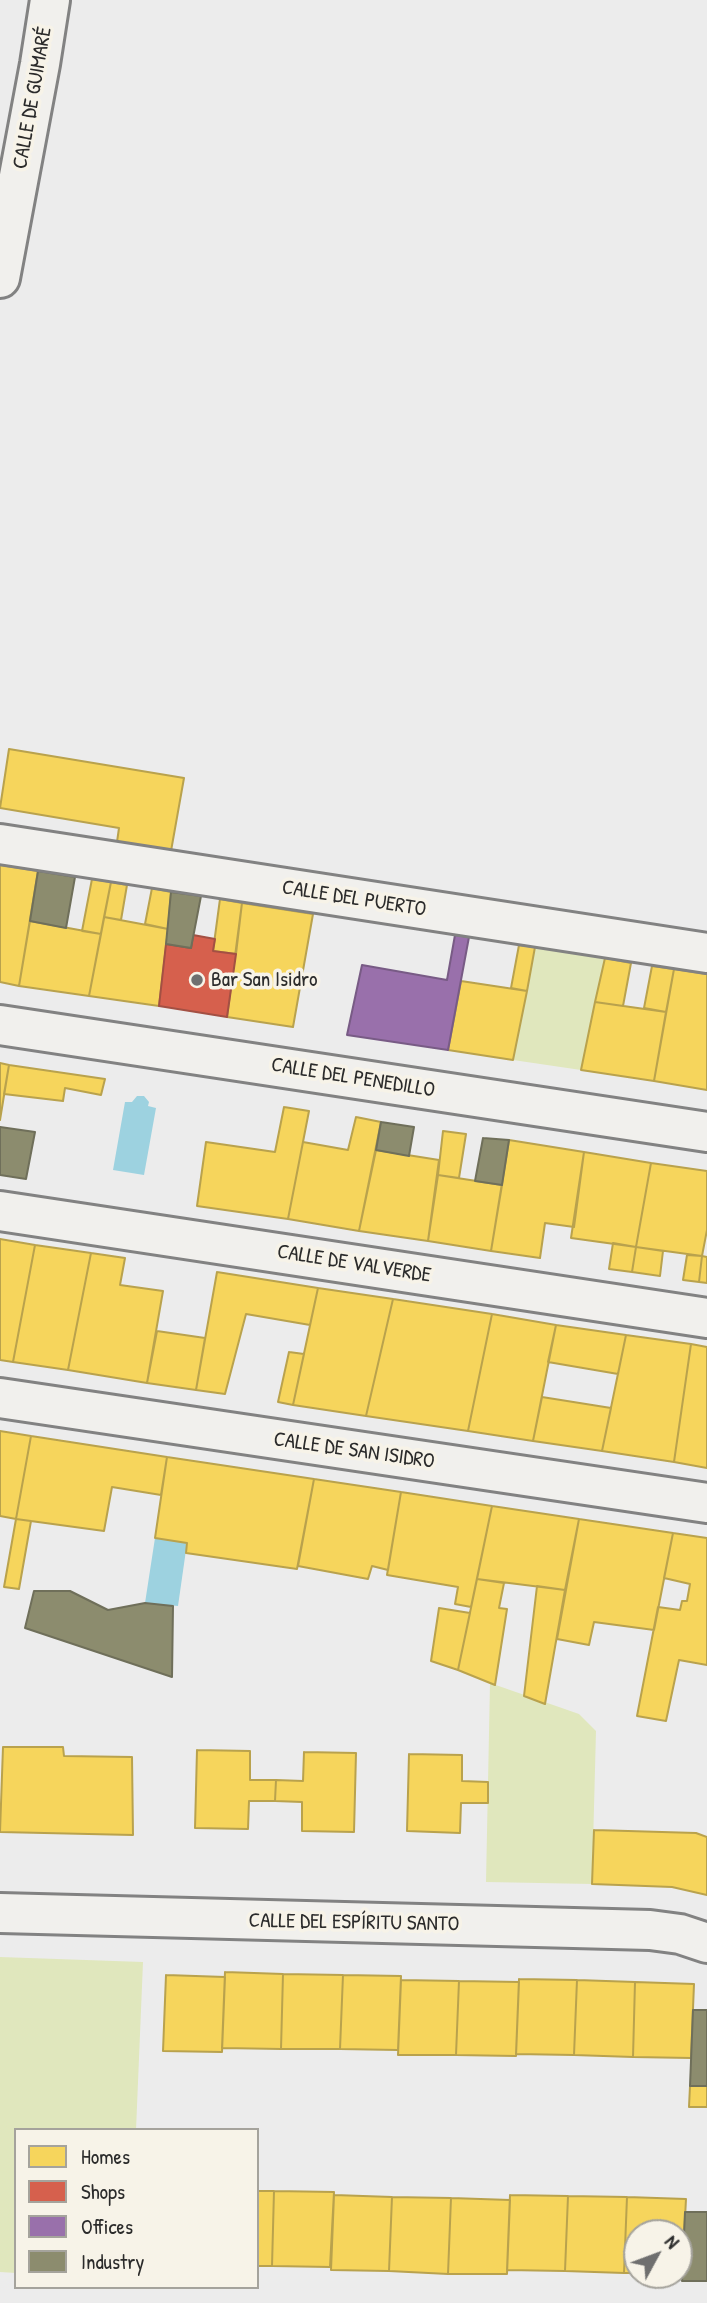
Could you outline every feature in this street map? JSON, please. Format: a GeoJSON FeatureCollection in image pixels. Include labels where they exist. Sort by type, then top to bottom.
{"type":"FeatureCollection","features":[{"type":"Feature","properties":{"kind":"street","name":"CALLE DE GUIMARÉ"},"geometry":{"type":"LineString","coordinates":[[0,278],[50,0]]}},
{"type":"Feature","properties":{"kind":"street","name":"CALLE DEL PUERTO"},"geometry":{"type":"LineString","coordinates":[[0,844],[707,954]]}},
{"type":"Feature","properties":{"kind":"street","name":"CALLE DEL PENEDILLO"},"geometry":{"type":"LineString","coordinates":[[0,1024],[707,1132]]}},
{"type":"Feature","properties":{"kind":"street","name":"CALLE DE VALVERDE"},"geometry":{"type":"LineString","coordinates":[[0,1211],[707,1318]]}},
{"type":"Feature","properties":{"kind":"street","name":"CALLE DE SAN ISIDRO"},"geometry":{"type":"LineString","coordinates":[[0,1398],[707,1503]]}},
{"type":"Feature","properties":{"kind":"street","name":"CALLE DEL ESPÍRITU SANTO"},"geometry":{"type":"LineString","coordinates":[[0,1913],[650,1930],[680,1934],[707,1943]]}},
{"type":"Feature","properties":{"kind":"green space"},"geometry":{"type":"Polygon","coordinates":[[[535,947],[605,958],[581,1070],[513,1060],[535,947]]]}},
{"type":"Feature","properties":{"kind":"green space"},"geometry":{"type":"Polygon","coordinates":[[[490,1683],[579,1714],[596,1731],[592,1884],[486,1882],[490,1683]]]}},
{"type":"Feature","properties":{"kind":"green space"},"geometry":{"type":"Polygon","coordinates":[[[0,1957],[143,1962],[136,2128],[14,2128],[14,2273],[0,2272],[0,1957]]]}},
{"type":"Feature","properties":{"kind":"water"},"geometry":{"type":"Polygon","coordinates":[[[137,1096],[144,1096],[149,1102],[148,1106],[156,1108],[144,1175],[113,1170],[125,1102],[132,1102],[137,1096]]]}},
{"type":"Feature","properties":{"kind":"water"},"geometry":{"type":"Polygon","coordinates":[[[155,1538],[187,1543],[178,1606],[145,1603],[155,1538]]]}},
{"type":"Feature","properties":{"kind":"building: Homes"},"geometry":{"type":"Polygon","coordinates":[[[9,749],[184,778],[171,851],[117,842],[119,828],[0,808],[9,749]]]}},
{"type":"Feature","properties":{"kind":"building: Homes"},"geometry":{"type":"Polygon","coordinates":[[[0,865],[38,871],[19,986],[0,982],[0,865]]]}},
{"type":"Feature","properties":{"kind":"building: Homes"},"geometry":{"type":"Polygon","coordinates":[[[92,879],[111,882],[101,934],[82,931],[92,879]]]}},
{"type":"Feature","properties":{"kind":"building: Homes"},"geometry":{"type":"Polygon","coordinates":[[[111,882],[127,885],[121,920],[104,917],[111,882]]]}},
{"type":"Feature","properties":{"kind":"building: Homes"},"geometry":{"type":"Polygon","coordinates":[[[152,888],[171,892],[168,929],[145,924],[152,888]]]}},
{"type":"Feature","properties":{"kind":"building: Homes"},"geometry":{"type":"Polygon","coordinates":[[[220,899],[242,903],[236,954],[213,951],[220,899]]]}},
{"type":"Feature","properties":{"kind":"building: Homes"},"geometry":{"type":"Polygon","coordinates":[[[242,903],[313,914],[293,1027],[227,1017],[242,903]]]}},
{"type":"Feature","properties":{"kind":"building: Homes"},"geometry":{"type":"Polygon","coordinates":[[[104,917],[168,929],[159,1006],[89,996],[104,917]]]}},
{"type":"Feature","properties":{"kind":"building: Homes"},"geometry":{"type":"Polygon","coordinates":[[[30,921],[101,934],[89,996],[19,986],[30,921]]]}},
{"type":"Feature","properties":{"kind":"building: Homes"},"geometry":{"type":"Polygon","coordinates":[[[519,945],[535,947],[527,991],[511,988],[519,945]]]}},
{"type":"Feature","properties":{"kind":"building: Homes"},"geometry":{"type":"Polygon","coordinates":[[[605,958],[631,963],[623,1006],[595,1002],[605,958]]]}},
{"type":"Feature","properties":{"kind":"building: Homes"},"geometry":{"type":"Polygon","coordinates":[[[652,966],[674,969],[666,1012],[644,1008],[652,966]]]}},
{"type":"Feature","properties":{"kind":"building: Homes"},"geometry":{"type":"Polygon","coordinates":[[[674,969],[707,974],[707,1090],[654,1081],[674,969]]]}},
{"type":"Feature","properties":{"kind":"building: Homes"},"geometry":{"type":"Polygon","coordinates":[[[461,981],[527,991],[513,1060],[448,1050],[461,981]]]}},
{"type":"Feature","properties":{"kind":"building: Homes"},"geometry":{"type":"Polygon","coordinates":[[[595,1002],[666,1012],[654,1081],[581,1070],[595,1002]]]}},
{"type":"Feature","properties":{"kind":"building: Homes"},"geometry":{"type":"Polygon","coordinates":[[[0,1063],[9,1065],[0,1120],[0,1063]]]}},
{"type":"Feature","properties":{"kind":"building: Homes"},"geometry":{"type":"Polygon","coordinates":[[[9,1065],[105,1079],[101,1095],[65,1088],[63,1101],[4,1094],[9,1065]]]}},
{"type":"Feature","properties":{"kind":"building: Homes"},"geometry":{"type":"Polygon","coordinates":[[[284,1107],[309,1111],[288,1219],[197,1206],[206,1142],[275,1152],[284,1107]]]}},
{"type":"Feature","properties":{"kind":"building: Homes"},"geometry":{"type":"Polygon","coordinates":[[[356,1117],[381,1122],[359,1231],[288,1219],[303,1142],[348,1150],[356,1117]]]}},
{"type":"Feature","properties":{"kind":"building: Homes"},"geometry":{"type":"Polygon","coordinates":[[[443,1131],[466,1134],[459,1178],[438,1175],[443,1131]]]}},
{"type":"Feature","properties":{"kind":"building: Homes"},"geometry":{"type":"Polygon","coordinates":[[[509,1140],[584,1152],[574,1227],[545,1223],[540,1258],[491,1251],[509,1140]]]}},
{"type":"Feature","properties":{"kind":"building: Homes"},"geometry":{"type":"Polygon","coordinates":[[[376,1150],[439,1160],[428,1241],[359,1231],[376,1150]]]}},
{"type":"Feature","properties":{"kind":"building: Homes"},"geometry":{"type":"Polygon","coordinates":[[[584,1152],[651,1163],[636,1247],[571,1238],[584,1152]]]}},
{"type":"Feature","properties":{"kind":"building: Homes"},"geometry":{"type":"Polygon","coordinates":[[[651,1163],[707,1171],[707,1230],[702,1256],[636,1247],[651,1163]]]}},
{"type":"Feature","properties":{"kind":"building: Homes"},"geometry":{"type":"Polygon","coordinates":[[[438,1175],[502,1185],[491,1251],[428,1241],[438,1175]]]}},
{"type":"Feature","properties":{"kind":"building: Homes"},"geometry":{"type":"Polygon","coordinates":[[[0,1239],[35,1245],[13,1362],[0,1360],[0,1239]]]}},
{"type":"Feature","properties":{"kind":"building: Homes"},"geometry":{"type":"Polygon","coordinates":[[[613,1243],[636,1247],[632,1272],[609,1269],[613,1243]]]}},
{"type":"Feature","properties":{"kind":"building: Homes"},"geometry":{"type":"Polygon","coordinates":[[[35,1245],[91,1253],[68,1370],[13,1362],[35,1245]]]}},
{"type":"Feature","properties":{"kind":"building: Homes"},"geometry":{"type":"Polygon","coordinates":[[[636,1247],[663,1251],[660,1276],[632,1272],[636,1247]]]}},
{"type":"Feature","properties":{"kind":"building: Homes"},"geometry":{"type":"Polygon","coordinates":[[[91,1253],[125,1258],[120,1285],[163,1291],[147,1383],[68,1370],[91,1253]]]}},
{"type":"Feature","properties":{"kind":"building: Homes"},"geometry":{"type":"Polygon","coordinates":[[[687,1255],[702,1256],[699,1282],[683,1280],[687,1255]]]}},
{"type":"Feature","properties":{"kind":"building: Homes"},"geometry":{"type":"Polygon","coordinates":[[[702,1256],[707,1257],[707,1283],[699,1282],[702,1256]]]}},
{"type":"Feature","properties":{"kind":"building: Homes"},"geometry":{"type":"Polygon","coordinates":[[[217,1272],[318,1288],[310,1325],[246,1314],[225,1394],[196,1390],[217,1272]]]}},
{"type":"Feature","properties":{"kind":"building: Homes"},"geometry":{"type":"Polygon","coordinates":[[[318,1288],[393,1299],[366,1416],[293,1405],[318,1288]]]}},
{"type":"Feature","properties":{"kind":"building: Homes"},"geometry":{"type":"Polygon","coordinates":[[[393,1299],[492,1314],[468,1431],[366,1416],[393,1299]]]}},
{"type":"Feature","properties":{"kind":"building: Homes"},"geometry":{"type":"Polygon","coordinates":[[[492,1314],[556,1325],[533,1441],[468,1431],[492,1314]]]}},
{"type":"Feature","properties":{"kind":"building: Homes"},"geometry":{"type":"Polygon","coordinates":[[[556,1325],[626,1335],[618,1374],[548,1362],[556,1325]]]}},
{"type":"Feature","properties":{"kind":"building: Homes"},"geometry":{"type":"Polygon","coordinates":[[[157,1331],[205,1338],[196,1390],[147,1383],[157,1331]]]}},
{"type":"Feature","properties":{"kind":"building: Homes"},"geometry":{"type":"Polygon","coordinates":[[[626,1335],[691,1344],[674,1462],[602,1451],[626,1335]]]}},
{"type":"Feature","properties":{"kind":"building: Homes"},"geometry":{"type":"Polygon","coordinates":[[[691,1344],[707,1347],[707,1468],[674,1462],[691,1344]]]}},
{"type":"Feature","properties":{"kind":"building: Homes"},"geometry":{"type":"Polygon","coordinates":[[[289,1352],[304,1354],[293,1405],[278,1402],[289,1352]]]}},
{"type":"Feature","properties":{"kind":"building: Homes"},"geometry":{"type":"Polygon","coordinates":[[[542,1397],[611,1408],[602,1451],[533,1441],[542,1397]]]}},
{"type":"Feature","properties":{"kind":"building: Homes"},"geometry":{"type":"Polygon","coordinates":[[[0,1431],[31,1436],[16,1519],[0,1516],[0,1431]]]}},
{"type":"Feature","properties":{"kind":"building: Homes"},"geometry":{"type":"Polygon","coordinates":[[[31,1436],[167,1457],[161,1495],[112,1487],[104,1531],[16,1519],[31,1436]]]}},
{"type":"Feature","properties":{"kind":"building: Homes"},"geometry":{"type":"Polygon","coordinates":[[[167,1457],[314,1479],[297,1569],[186,1553],[187,1543],[155,1538],[167,1457]]]}},
{"type":"Feature","properties":{"kind":"building: Homes"},"geometry":{"type":"Polygon","coordinates":[[[314,1479],[401,1492],[388,1570],[372,1566],[368,1579],[298,1566],[314,1479]]]}},
{"type":"Feature","properties":{"kind":"building: Homes"},"geometry":{"type":"Polygon","coordinates":[[[401,1492],[492,1506],[471,1607],[455,1604],[458,1587],[387,1575],[401,1492]]]}},
{"type":"Feature","properties":{"kind":"building: Homes"},"geometry":{"type":"Polygon","coordinates":[[[492,1506],[579,1519],[565,1590],[477,1579],[492,1506]]]}},
{"type":"Feature","properties":{"kind":"building: Homes"},"geometry":{"type":"Polygon","coordinates":[[[16,1519],[31,1521],[19,1589],[4,1587],[16,1519]]]}},
{"type":"Feature","properties":{"kind":"building: Homes"},"geometry":{"type":"Polygon","coordinates":[[[579,1519],[673,1533],[654,1630],[594,1622],[589,1645],[557,1639],[579,1519]]]}},
{"type":"Feature","properties":{"kind":"building: Homes"},"geometry":{"type":"Polygon","coordinates":[[[673,1533],[707,1538],[707,1665],[679,1660],[666,1721],[637,1716],[658,1607],[680,1610],[682,1601],[687,1601],[690,1584],[664,1578],[673,1533]]]}},
{"type":"Feature","properties":{"kind":"building: Homes"},"geometry":{"type":"Polygon","coordinates":[[[477,1579],[504,1583],[499,1608],[507,1609],[495,1685],[458,1670],[477,1579]]]}},
{"type":"Feature","properties":{"kind":"building: Homes"},"geometry":{"type":"Polygon","coordinates":[[[537,1586],[565,1590],[545,1704],[524,1696],[537,1586]]]}},
{"type":"Feature","properties":{"kind":"building: Homes"},"geometry":{"type":"Polygon","coordinates":[[[439,1608],[470,1613],[458,1670],[431,1661],[439,1608]]]}},
{"type":"Feature","properties":{"kind":"building: Homes"},"geometry":{"type":"Polygon","coordinates":[[[3,1747],[63,1747],[64,1756],[132,1757],[133,1835],[0,1832],[3,1747]]]}},
{"type":"Feature","properties":{"kind":"building: Homes"},"geometry":{"type":"Polygon","coordinates":[[[197,1750],[250,1751],[250,1780],[276,1780],[275,1801],[249,1801],[248,1829],[195,1828],[197,1750]]]}},
{"type":"Feature","properties":{"kind":"building: Homes"},"geometry":{"type":"Polygon","coordinates":[[[304,1752],[356,1753],[354,1832],[302,1831],[302,1802],[275,1801],[276,1780],[303,1781],[304,1752]]]}},
{"type":"Feature","properties":{"kind":"building: Homes"},"geometry":{"type":"Polygon","coordinates":[[[409,1754],[462,1755],[462,1781],[488,1782],[488,1803],[461,1803],[460,1833],[407,1831],[409,1754]]]}},
{"type":"Feature","properties":{"kind":"building: Homes"},"geometry":{"type":"Polygon","coordinates":[[[594,1830],[696,1833],[707,1837],[707,1895],[672,1887],[592,1884],[594,1830]]]}},
{"type":"Feature","properties":{"kind":"building: Homes"},"geometry":{"type":"Polygon","coordinates":[[[225,1972],[283,1974],[281,2049],[222,2048],[225,1972]]]}},
{"type":"Feature","properties":{"kind":"building: Homes"},"geometry":{"type":"Polygon","coordinates":[[[283,1974],[343,1975],[340,2049],[281,2049],[283,1974]]]}},
{"type":"Feature","properties":{"kind":"building: Homes"},"geometry":{"type":"Polygon","coordinates":[[[166,1975],[225,1977],[222,2052],[163,2051],[166,1975]]]}},
{"type":"Feature","properties":{"kind":"building: Homes"},"geometry":{"type":"Polygon","coordinates":[[[343,1975],[401,1976],[398,2050],[340,2049],[343,1975]]]}},
{"type":"Feature","properties":{"kind":"building: Homes"},"geometry":{"type":"Polygon","coordinates":[[[519,1979],[577,1980],[574,2055],[516,2054],[519,1979]]]}},
{"type":"Feature","properties":{"kind":"building: Homes"},"geometry":{"type":"Polygon","coordinates":[[[401,1980],[459,1981],[456,2055],[398,2055],[401,1980]]]}},
{"type":"Feature","properties":{"kind":"building: Homes"},"geometry":{"type":"Polygon","coordinates":[[[577,1980],[635,1982],[633,2057],[574,2055],[577,1980]]]}},
{"type":"Feature","properties":{"kind":"building: Homes"},"geometry":{"type":"Polygon","coordinates":[[[459,1981],[519,1982],[516,2056],[456,2055],[459,1981]]]}},
{"type":"Feature","properties":{"kind":"building: Homes"},"geometry":{"type":"Polygon","coordinates":[[[635,1982],[694,1984],[691,2058],[633,2057],[635,1982]]]}},
{"type":"Feature","properties":{"kind":"building: Homes"},"geometry":{"type":"Polygon","coordinates":[[[690,2086],[707,2086],[707,2107],[689,2107],[690,2086]]]}},
{"type":"Feature","properties":{"kind":"building: Homes"},"geometry":{"type":"Polygon","coordinates":[[[259,2191],[274,2191],[272,2266],[259,2266],[259,2191]]]}},
{"type":"Feature","properties":{"kind":"building: Homes"},"geometry":{"type":"Polygon","coordinates":[[[274,2191],[334,2192],[330,2267],[272,2266],[274,2191]]]}},
{"type":"Feature","properties":{"kind":"building: Homes"},"geometry":{"type":"Polygon","coordinates":[[[334,2195],[392,2197],[389,2271],[331,2270],[334,2195]]]}},
{"type":"Feature","properties":{"kind":"building: Homes"},"geometry":{"type":"Polygon","coordinates":[[[510,2195],[568,2196],[565,2271],[507,2270],[510,2195]]]}},
{"type":"Feature","properties":{"kind":"building: Homes"},"geometry":{"type":"Polygon","coordinates":[[[568,2196],[627,2197],[626,2219],[623,2219],[623,2273],[565,2271],[568,2196]]]}},
{"type":"Feature","properties":{"kind":"building: Homes"},"geometry":{"type":"Polygon","coordinates":[[[392,2197],[451,2198],[448,2274],[389,2271],[392,2197]]]}},
{"type":"Feature","properties":{"kind":"building: Homes"},"geometry":{"type":"Polygon","coordinates":[[[627,2197],[686,2199],[685,2219],[626,2219],[627,2197]]]}},
{"type":"Feature","properties":{"kind":"building: Homes"},"geometry":{"type":"Polygon","coordinates":[[[451,2198],[510,2200],[507,2274],[448,2274],[451,2198]]]}},
{"type":"Feature","properties":{"kind":"building: Shops","name":"Bar San Isidro"},"geometry":{"type":"Polygon","coordinates":[[[193,935],[215,939],[213,951],[236,954],[227,1017],[159,1006],[166,944],[191,948],[193,935]]]}},
{"type":"Feature","properties":{"kind":"building: Offices"},"geometry":{"type":"Polygon","coordinates":[[[455,935],[469,937],[448,1050],[347,1035],[362,965],[447,980],[455,935]]]}},
{"type":"Feature","properties":{"kind":"building: Industry"},"geometry":{"type":"Polygon","coordinates":[[[38,871],[75,877],[66,928],[30,921],[38,871]]]}},
{"type":"Feature","properties":{"kind":"building: Industry"},"geometry":{"type":"Polygon","coordinates":[[[171,892],[201,896],[191,948],[166,944],[171,892]]]}},
{"type":"Feature","properties":{"kind":"building: Industry"},"geometry":{"type":"Polygon","coordinates":[[[381,1122],[414,1127],[409,1156],[376,1150],[381,1122]]]}},
{"type":"Feature","properties":{"kind":"building: Industry"},"geometry":{"type":"Polygon","coordinates":[[[0,1127],[35,1132],[26,1179],[0,1175],[0,1127]]]}},
{"type":"Feature","properties":{"kind":"building: Industry"},"geometry":{"type":"Polygon","coordinates":[[[483,1138],[509,1140],[502,1185],[475,1181],[483,1138]]]}},
{"type":"Feature","properties":{"kind":"building: Industry"},"geometry":{"type":"Polygon","coordinates":[[[34,1591],[70,1591],[108,1610],[145,1603],[173,1606],[172,1677],[25,1628],[34,1591]]]}},
{"type":"Feature","properties":{"kind":"building: Industry"},"geometry":{"type":"Polygon","coordinates":[[[693,2010],[707,2010],[707,2086],[690,2086],[693,2010]]]}},
{"type":"Feature","properties":{"kind":"building: Industry"},"geometry":{"type":"Polygon","coordinates":[[[685,2212],[707,2212],[707,2281],[693,2281],[693,2219],[685,2219],[685,2212]]]}},
{"type":"Feature","properties":{"kind":"place","name":"Bar San Isidro"},"geometry":{"type":"Point","coordinates":[197,980]}}]}
